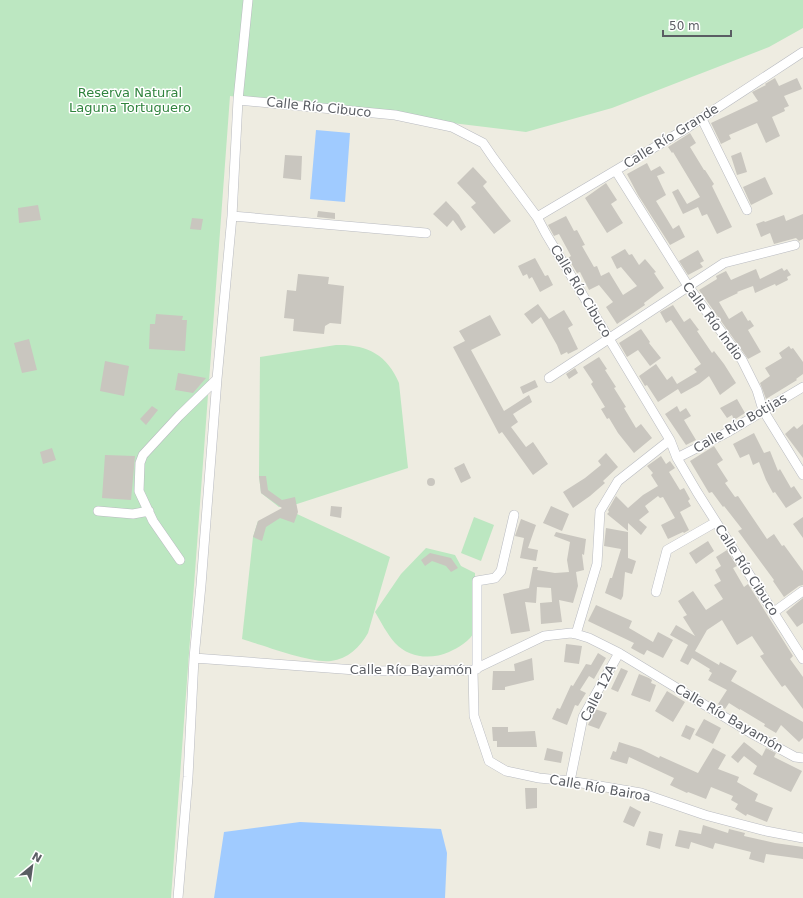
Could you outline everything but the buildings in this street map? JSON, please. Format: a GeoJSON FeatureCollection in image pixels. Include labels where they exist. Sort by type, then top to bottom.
{"type":"FeatureCollection","features":[{"type":"Feature","properties":{"kind":"street"},"geometry":{"type":"LineString","coordinates":[[178,898],[188,777],[194,658],[202,577],[216,379],[232,216],[238,100],[248,0]]}},
{"type":"Feature","properties":{"kind":"street","name":"Calle Río Grande"},"geometry":{"type":"LineString","coordinates":[[537,217],[702,119],[803,52]]}},
{"type":"Feature","properties":{"kind":"street","name":"Calle Río Cibuco"},"geometry":{"type":"LineString","coordinates":[[238,100],[395,115],[452,127],[483,143],[537,217],[670,440],[677,458],[803,659]]}},
{"type":"Feature","properties":{"kind":"street"},"geometry":{"type":"LineString","coordinates":[[702,119],[747,210]]}},
{"type":"Feature","properties":{"kind":"street","name":"Calle Río Indio"},"geometry":{"type":"LineString","coordinates":[[616,171],[688,286],[742,360],[757,390],[763,410],[803,475]]}},
{"type":"Feature","properties":{"kind":"street"},"geometry":{"type":"LineString","coordinates":[[232,216],[426,233]]}},
{"type":"Feature","properties":{"kind":"street"},"geometry":{"type":"LineString","coordinates":[[549,378],[724,263],[795,245]]}},
{"type":"Feature","properties":{"kind":"street"},"geometry":{"type":"LineString","coordinates":[[180,560],[153,521],[139,491],[140,463],[144,455],[179,416],[216,379]]}},
{"type":"Feature","properties":{"kind":"street","name":"Calle Río Botijas"},"geometry":{"type":"LineString","coordinates":[[677,458],[728,432],[803,387]]}},
{"type":"Feature","properties":{"kind":"street"},"geometry":{"type":"LineString","coordinates":[[576,634],[597,564],[600,511],[618,480],[670,440]]}},
{"type":"Feature","properties":{"kind":"street"},"geometry":{"type":"LineString","coordinates":[[98,511],[132,514],[148,511]]}},
{"type":"Feature","properties":{"kind":"street","name":"Calle Río Bairoa"},"geometry":{"type":"LineString","coordinates":[[514,515],[500,571],[495,578],[477,581],[474,716],[489,761],[506,771],[539,778],[570,781],[641,793],[712,817],[766,831],[803,838]]}},
{"type":"Feature","properties":{"kind":"street"},"geometry":{"type":"LineString","coordinates":[[656,592],[667,550],[716,522]]}},
{"type":"Feature","properties":{"kind":"street"},"geometry":{"type":"LineString","coordinates":[[774,612],[803,591]]}},
{"type":"Feature","properties":{"kind":"street","name":"Calle Río Bayamón"},"geometry":{"type":"LineString","coordinates":[[194,658],[369,671],[475,670],[544,636],[571,633],[589,638],[619,653],[751,733],[795,757],[803,758]]}},
{"type":"Feature","properties":{"kind":"street","name":"Calle 12A"},"geometry":{"type":"LineString","coordinates":[[570,781],[583,717],[619,653]]}},
{"type":"Feature","properties":{"kind":"green space","name":"Reserva Natural Laguna Tortuguero"},"geometry":{"type":"Polygon","coordinates":[[[0,0],[803,0],[803,28],[769,47],[612,108],[526,132],[230,96],[171,898],[0,898],[0,0]]]}},
{"type":"Feature","properties":{"kind":"green space"},"geometry":{"type":"Polygon","coordinates":[[[336,345],[357,346],[366,349],[382,358],[394,373],[399,383],[408,468],[297,504],[279,507],[261,493],[259,476],[260,357],[336,345]]]}},
{"type":"Feature","properties":{"kind":"green space"},"geometry":{"type":"Polygon","coordinates":[[[297,514],[390,557],[368,633],[353,652],[337,660],[312,660],[242,639],[253,537],[258,521],[297,514]]]}},
{"type":"Feature","properties":{"kind":"green space"},"geometry":{"type":"Polygon","coordinates":[[[474,517],[494,525],[481,561],[461,553],[474,517]]]}},
{"type":"Feature","properties":{"kind":"green space"},"geometry":{"type":"Polygon","coordinates":[[[426,548],[455,555],[461,566],[475,573],[476,604],[476,621],[473,635],[460,646],[449,652],[442,655],[428,657],[413,655],[395,643],[389,636],[375,612],[401,574],[426,548]]]}},
{"type":"Feature","properties":{"kind":"water"},"geometry":{"type":"Polygon","coordinates":[[[316,130],[350,133],[345,202],[310,199],[316,130]]]}},
{"type":"Feature","properties":{"kind":"water"},"geometry":{"type":"Polygon","coordinates":[[[300,822],[441,829],[447,853],[445,898],[214,898],[224,832],[300,822]]]}}]}
